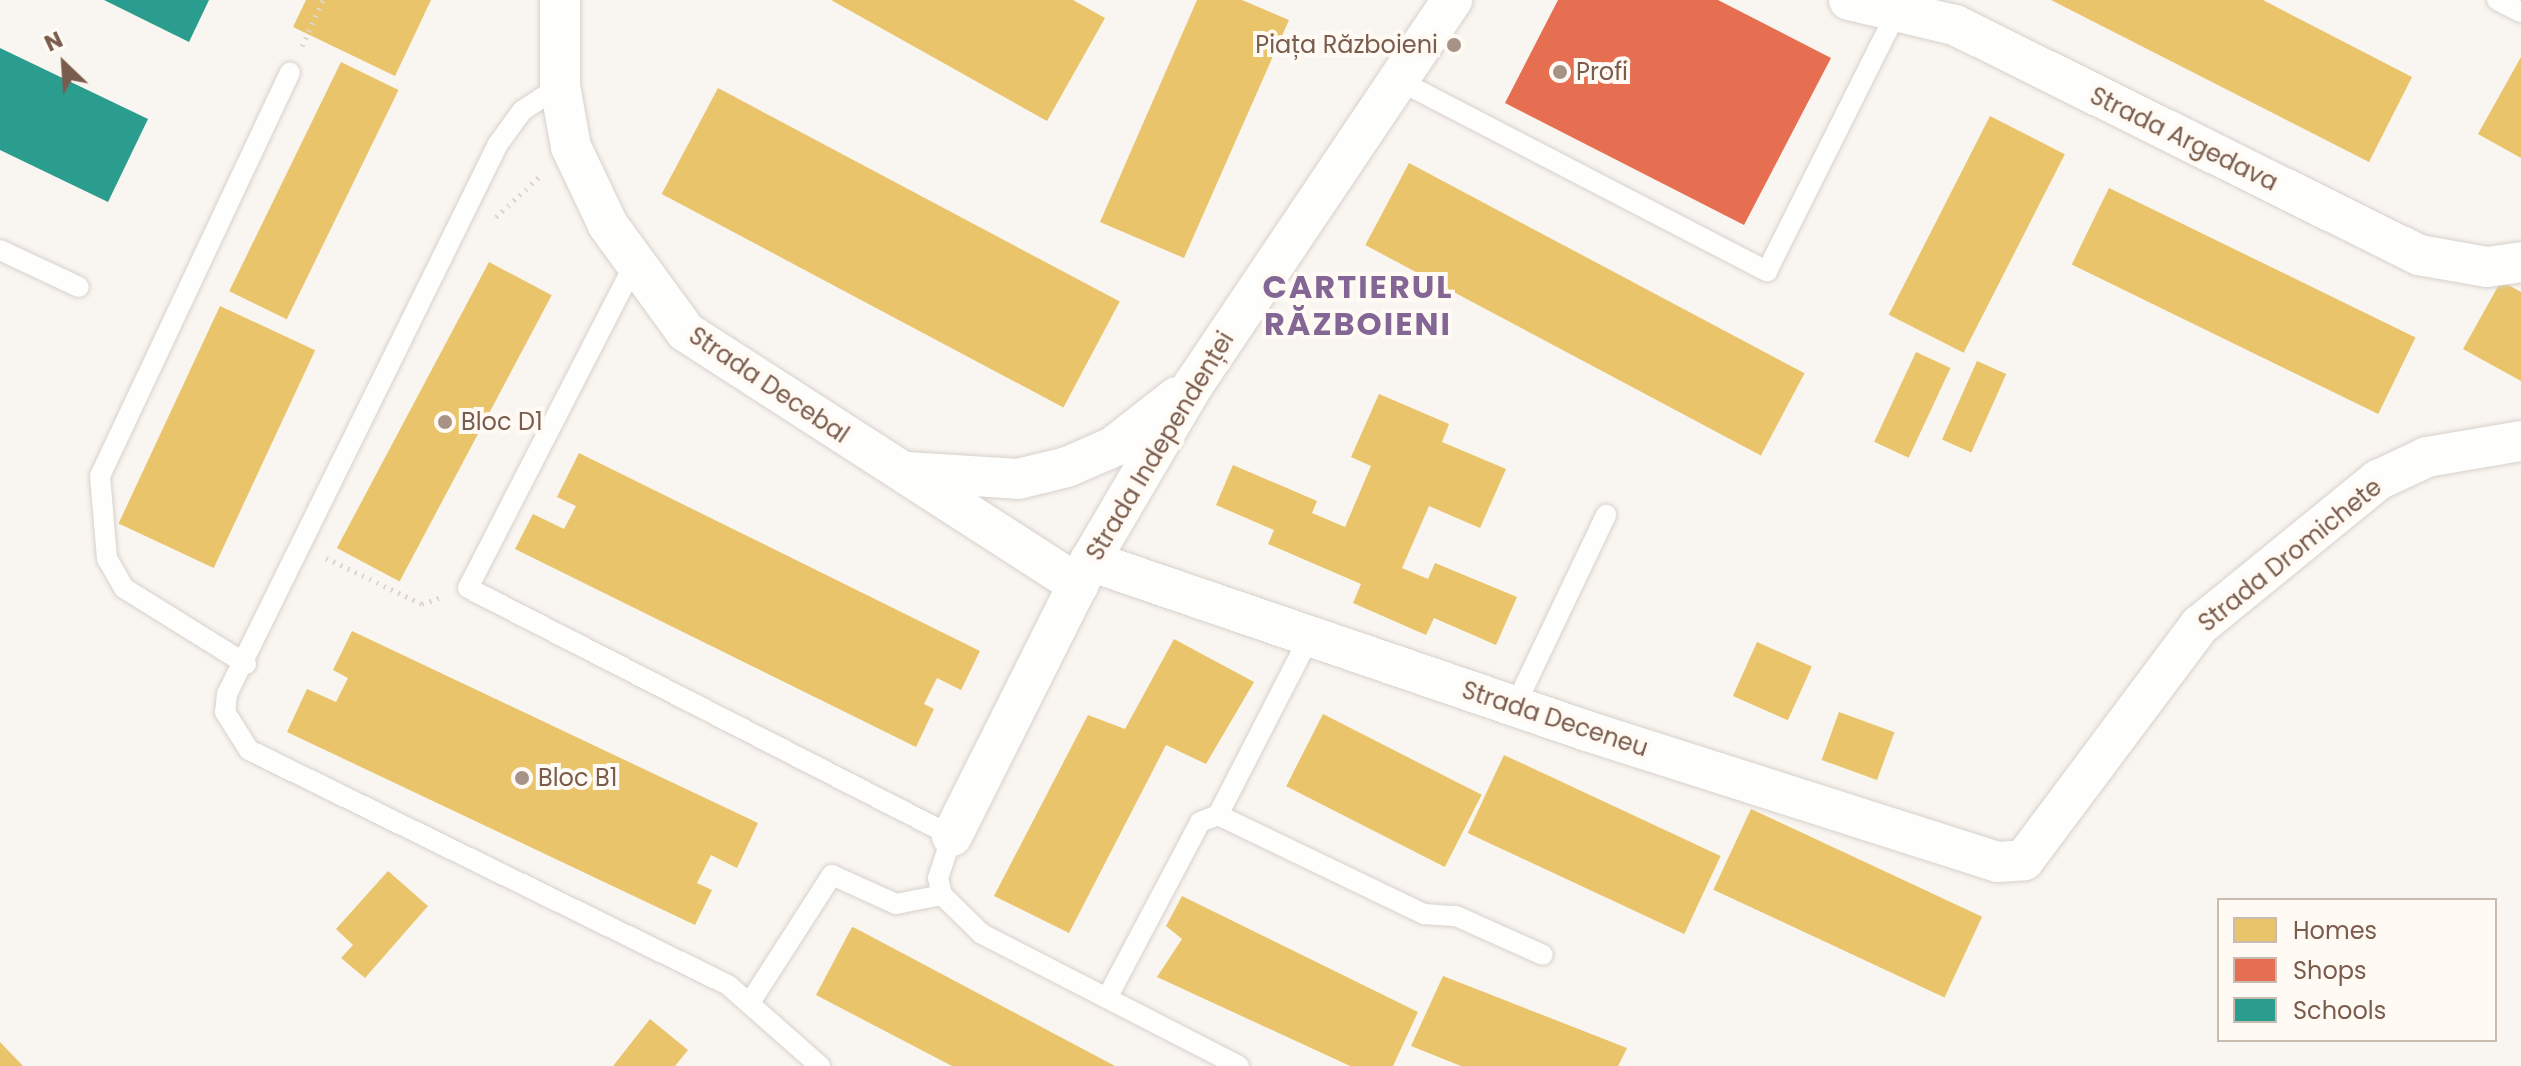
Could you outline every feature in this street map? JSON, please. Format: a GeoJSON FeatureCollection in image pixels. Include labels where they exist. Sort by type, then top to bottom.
{"type":"FeatureCollection","features":[{"type":"Feature","properties":{"kind":"street","name":"Strada Decebal"},"geometry":{"type":"LineString","coordinates":[[560,0],[560,86],[571,147],[608,225],[686,332],[896,470],[1085,573]]}},
{"type":"Feature","properties":{"kind":"street","name":"Strada Independenței"},"geometry":{"type":"LineString","coordinates":[[952,836],[1085,573],[1194,384],[1452,0]]}},
{"type":"Feature","properties":{"kind":"street","name":"Strada Argedava"},"geometry":{"type":"LineString","coordinates":[[1849,0],[1913,10],[1955,25],[2419,255],[2487,267],[2521,262]]}},
{"type":"Feature","properties":{"kind":"street"},"geometry":{"type":"LineString","coordinates":[[896,470],[1018,479],[1067,467],[1113,447],[1194,384]]}},
{"type":"Feature","properties":{"kind":"street","name":"Strada Dromichete"},"geometry":{"type":"LineString","coordinates":[[2024,860],[2200,625],[2378,480],[2427,457],[2521,441]]}},
{"type":"Feature","properties":{"kind":"street","name":"Strada Deceneu"},"geometry":{"type":"LineString","coordinates":[[1085,573],[1310,636],[1515,706],[1998,862],[2024,860]]}},
{"type":"Feature","properties":{"kind":"lane"},"geometry":{"type":"LineString","coordinates":[[2497,0],[2521,12]]}},
{"type":"Feature","properties":{"kind":"lane"},"geometry":{"type":"LineString","coordinates":[[1398,80],[1767,271],[1913,10]]}},
{"type":"Feature","properties":{"kind":"lane"},"geometry":{"type":"LineString","coordinates":[[246,664],[124,588],[107,559],[100,476],[290,72]]}},
{"type":"Feature","properties":{"kind":"lane"},"geometry":{"type":"LineString","coordinates":[[560,86],[522,111],[498,144],[225,712],[249,750],[751,1001],[784,1041],[820,1066]]}},
{"type":"Feature","properties":{"kind":"lane"},"geometry":{"type":"LineString","coordinates":[[0,250],[79,287]]}},
{"type":"Feature","properties":{"kind":"lane"},"geometry":{"type":"LineString","coordinates":[[635,263],[468,588],[952,836],[938,878],[942,895],[982,934],[1239,1066]]}},
{"type":"Feature","properties":{"kind":"lane"},"geometry":{"type":"LineString","coordinates":[[1515,706],[1606,515]]}},
{"type":"Feature","properties":{"kind":"lane"},"geometry":{"type":"LineString","coordinates":[[1107,998],[1200,822],[1218,815],[1310,636]]}},
{"type":"Feature","properties":{"kind":"lane"},"geometry":{"type":"LineString","coordinates":[[1218,815],[1424,914],[1456,916],[1543,955]]}},
{"type":"Feature","properties":{"kind":"lane"},"geometry":{"type":"LineString","coordinates":[[751,1001],[832,875],[896,904],[942,895]]}},
{"type":"Feature","properties":{"kind":"path"},"geometry":{"type":"LineString","coordinates":[[290,72],[323,0]]}},
{"type":"Feature","properties":{"kind":"path"},"geometry":{"type":"LineString","coordinates":[[489,224],[571,147]]}},
{"type":"Feature","properties":{"kind":"path"},"geometry":{"type":"LineString","coordinates":[[329,542],[322,556],[422,604],[468,588]]}},
{"type":"Feature","properties":{"kind":"building: Homes"},"geometry":{"type":"Polygon","coordinates":[[[306,0],[431,0],[395,76],[293,27],[306,0]]]}},
{"type":"Feature","properties":{"kind":"building: Homes"},"geometry":{"type":"Polygon","coordinates":[[[831,0],[1073,0],[1105,18],[1047,121],[831,0]]]}},
{"type":"Feature","properties":{"kind":"building: Homes"},"geometry":{"type":"Polygon","coordinates":[[[1197,0],[1242,0],[1289,20],[1184,258],[1100,222],[1197,0]]]}},
{"type":"Feature","properties":{"kind":"building: Homes"},"geometry":{"type":"Polygon","coordinates":[[[2051,0],[2263,0],[2412,77],[2369,162],[2051,0]]]}},
{"type":"Feature","properties":{"kind":"building: Homes"},"geometry":{"type":"Polygon","coordinates":[[[2521,57],[2521,158],[2478,134],[2521,57]]]}},
{"type":"Feature","properties":{"kind":"building: Homes"},"geometry":{"type":"Polygon","coordinates":[[[341,62],[399,90],[287,319],[229,291],[341,62]]]}},
{"type":"Feature","properties":{"kind":"building: Homes"},"geometry":{"type":"Polygon","coordinates":[[[718,88],[1120,302],[1063,408],[662,194],[718,88]]]}},
{"type":"Feature","properties":{"kind":"building: Homes"},"geometry":{"type":"Polygon","coordinates":[[[1990,116],[2065,154],[1964,353],[1889,315],[1990,116]]]}},
{"type":"Feature","properties":{"kind":"building: Homes"},"geometry":{"type":"Polygon","coordinates":[[[1409,163],[1805,373],[1761,455],[1365,245],[1409,163]]]}},
{"type":"Feature","properties":{"kind":"building: Homes"},"geometry":{"type":"Polygon","coordinates":[[[2109,188],[2415,337],[2378,414],[2072,264],[2109,188]]]}},
{"type":"Feature","properties":{"kind":"building: Homes","name":"Bloc D1"},"geometry":{"type":"Polygon","coordinates":[[[489,262],[552,295],[400,581],[337,548],[489,262]]]}},
{"type":"Feature","properties":{"kind":"building: Homes"},"geometry":{"type":"Polygon","coordinates":[[[2501,281],[2521,292],[2521,381],[2463,349],[2501,281]]]}},
{"type":"Feature","properties":{"kind":"building: Homes"},"geometry":{"type":"Polygon","coordinates":[[[220,306],[315,350],[214,568],[119,524],[220,306]]]}},
{"type":"Feature","properties":{"kind":"building: Homes"},"geometry":{"type":"Polygon","coordinates":[[[1916,352],[1950,368],[1909,458],[1874,442],[1916,352]]]}},
{"type":"Feature","properties":{"kind":"building: Homes"},"geometry":{"type":"Polygon","coordinates":[[[1977,361],[2006,374],[1971,453],[1942,440],[1977,361]]]}},
{"type":"Feature","properties":{"kind":"building: Homes"},"geometry":{"type":"Polygon","coordinates":[[[1379,394],[1449,424],[1442,442],[1506,469],[1480,528],[1429,506],[1402,568],[1428,579],[1435,563],[1517,597],[1496,645],[1434,618],[1426,635],[1353,603],[1361,584],[1268,544],[1274,530],[1216,505],[1233,465],[1317,501],[1312,513],[1345,527],[1371,466],[1351,457],[1379,394]]]}},
{"type":"Feature","properties":{"kind":"building: Homes"},"geometry":{"type":"Polygon","coordinates":[[[579,453],[980,651],[961,690],[937,678],[924,704],[934,709],[916,747],[515,549],[533,514],[564,529],[576,506],[557,497],[579,453]]]}},
{"type":"Feature","properties":{"kind":"building: Homes","name":"Bloc B1"},"geometry":{"type":"Polygon","coordinates":[[[352,631],[758,823],[737,868],[711,855],[697,883],[712,890],[695,925],[287,732],[307,689],[336,702],[348,678],[333,670],[352,631]]]}},
{"type":"Feature","properties":{"kind":"building: Homes"},"geometry":{"type":"Polygon","coordinates":[[[1174,639],[1254,682],[1206,764],[1166,745],[1069,933],[994,896],[1088,715],[1125,729],[1174,639]]]}},
{"type":"Feature","properties":{"kind":"building: Homes"},"geometry":{"type":"Polygon","coordinates":[[[1757,642],[1812,666],[1788,720],[1733,696],[1757,642]]]}},
{"type":"Feature","properties":{"kind":"building: Homes"},"geometry":{"type":"Polygon","coordinates":[[[1839,712],[1894,732],[1877,780],[1822,760],[1839,712]]]}},
{"type":"Feature","properties":{"kind":"building: Homes"},"geometry":{"type":"Polygon","coordinates":[[[1323,714],[1482,795],[1445,867],[1286,786],[1323,714]]]}},
{"type":"Feature","properties":{"kind":"building: Homes"},"geometry":{"type":"Polygon","coordinates":[[[1504,755],[1721,856],[1684,934],[1468,833],[1504,755]]]}},
{"type":"Feature","properties":{"kind":"building: Homes"},"geometry":{"type":"Polygon","coordinates":[[[1751,809],[1982,917],[1944,997],[1713,890],[1751,809]]]}},
{"type":"Feature","properties":{"kind":"building: Homes"},"geometry":{"type":"Polygon","coordinates":[[[388,871],[428,906],[365,978],[341,958],[353,945],[336,929],[388,871]]]}},
{"type":"Feature","properties":{"kind":"building: Homes"},"geometry":{"type":"Polygon","coordinates":[[[1182,896],[1418,1012],[1393,1066],[1350,1066],[1157,977],[1182,939],[1166,926],[1182,896]]]}},
{"type":"Feature","properties":{"kind":"building: Homes"},"geometry":{"type":"Polygon","coordinates":[[[852,927],[1115,1066],[952,1066],[816,995],[852,927]]]}},
{"type":"Feature","properties":{"kind":"building: Homes"},"geometry":{"type":"Polygon","coordinates":[[[1443,976],[1627,1048],[1618,1066],[1461,1066],[1411,1046],[1443,976]]]}},
{"type":"Feature","properties":{"kind":"building: Homes"},"geometry":{"type":"Polygon","coordinates":[[[650,1019],[688,1050],[675,1066],[613,1066],[650,1019]]]}},
{"type":"Feature","properties":{"kind":"building: Homes"},"geometry":{"type":"Polygon","coordinates":[[[0,1042],[23,1066],[0,1066],[0,1042]]]}},
{"type":"Feature","properties":{"kind":"building: Shops"},"geometry":{"type":"Polygon","coordinates":[[[1558,0],[1718,0],[1831,58],[1744,225],[1505,103],[1558,0]]]}},
{"type":"Feature","properties":{"kind":"building: Schools"},"geometry":{"type":"Polygon","coordinates":[[[104,0],[209,0],[189,42],[104,0]]]}},
{"type":"Feature","properties":{"kind":"building: Schools"},"geometry":{"type":"Polygon","coordinates":[[[0,48],[148,119],[108,202],[0,150],[0,48]]]}},
{"type":"Feature","properties":{"kind":"place","name":"Piața Războieni"},"geometry":{"type":"Point","coordinates":[1454,45]}},
{"type":"Feature","properties":{"kind":"place","name":"Profi"},"geometry":{"type":"Point","coordinates":[1560,72]}},
{"type":"Feature","properties":{"kind":"place","name":"Bloc D1"},"geometry":{"type":"Point","coordinates":[445,422]}},
{"type":"Feature","properties":{"kind":"place","name":"Bloc B1"},"geometry":{"type":"Point","coordinates":[522,778]}},
{"type":"Feature","properties":{"kind":"district","name":"CARTIERUL RĂZBOIENI"},"geometry":{"type":"Point","coordinates":[1358,306]}}]}
